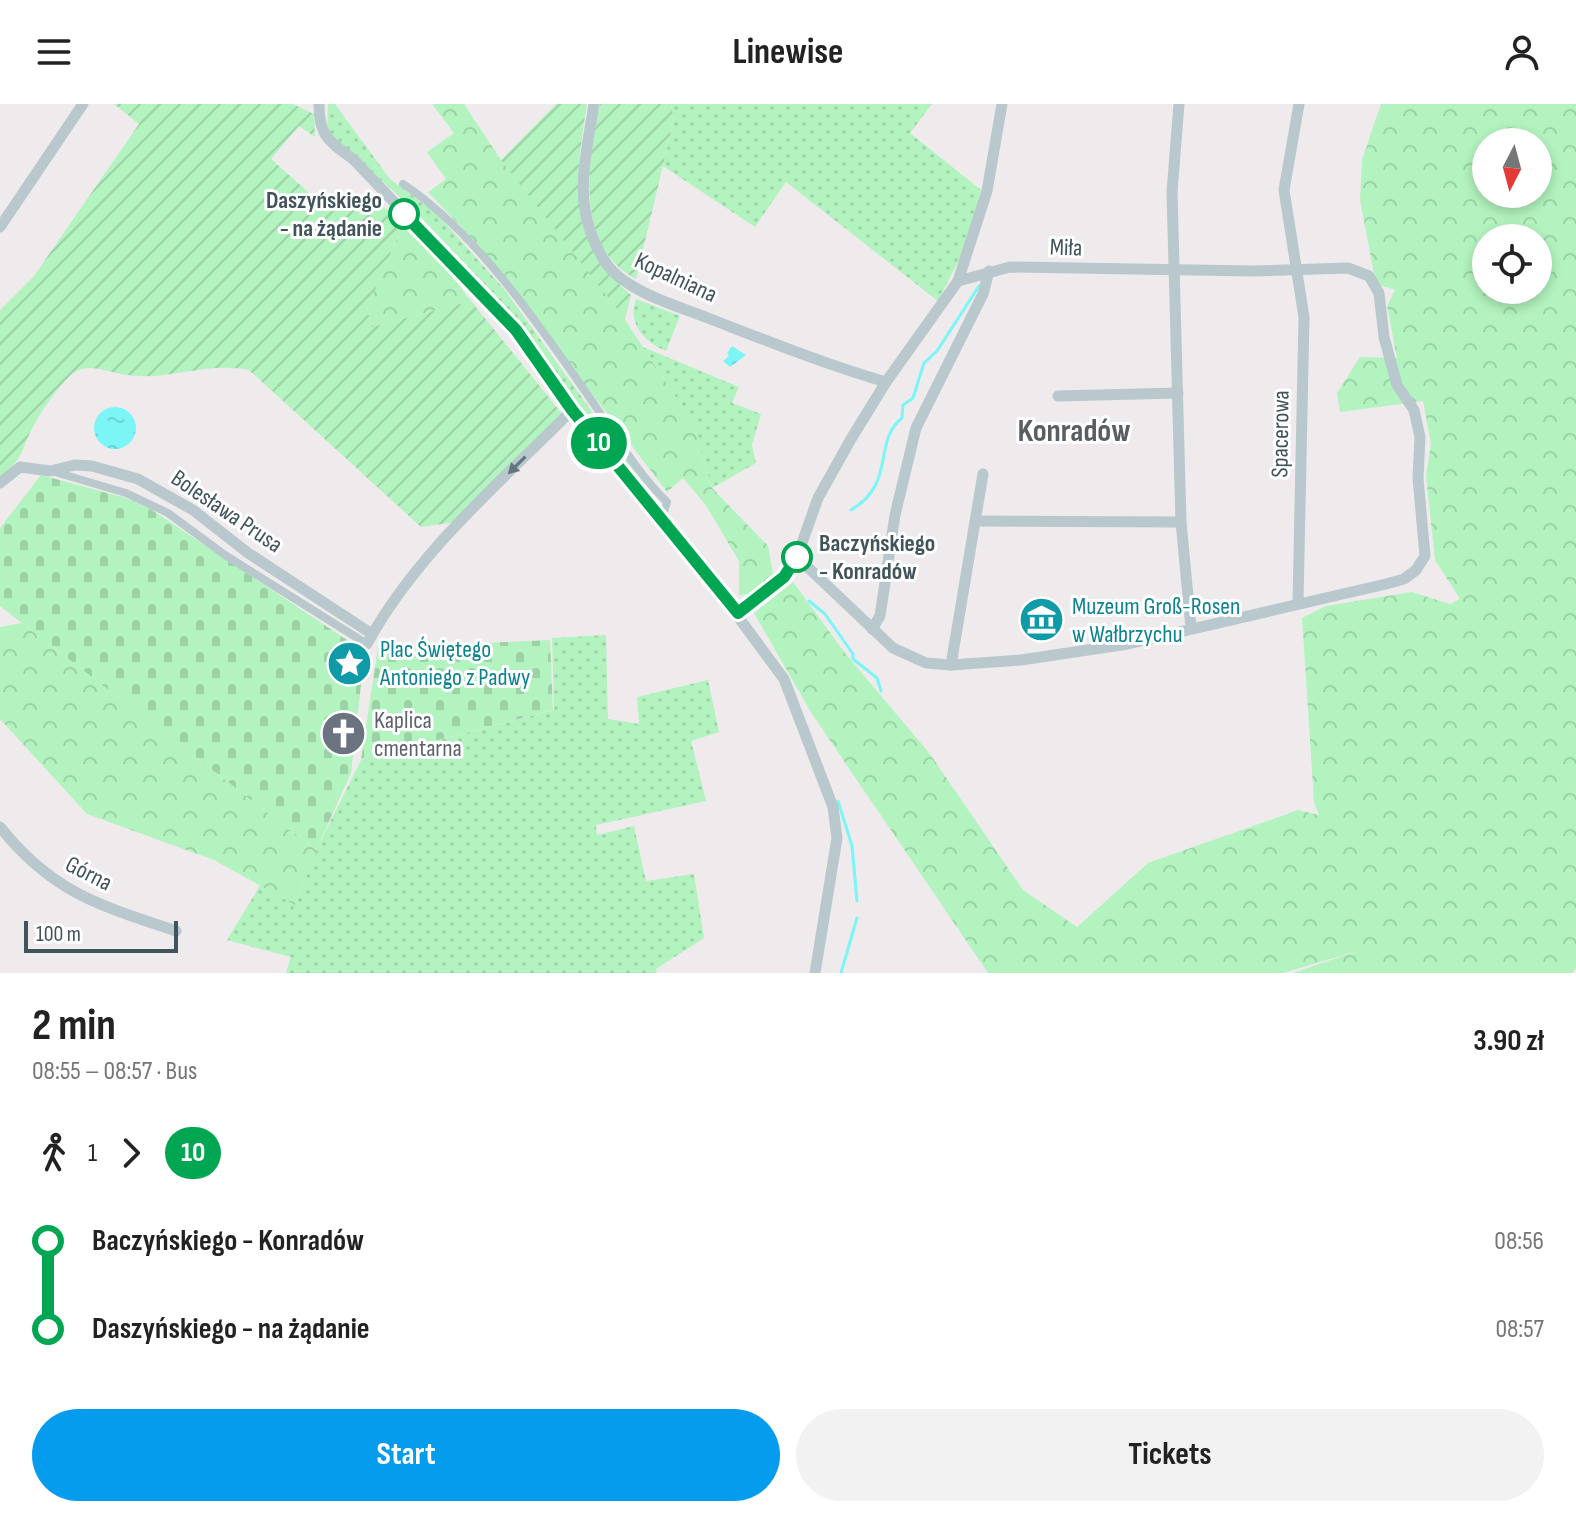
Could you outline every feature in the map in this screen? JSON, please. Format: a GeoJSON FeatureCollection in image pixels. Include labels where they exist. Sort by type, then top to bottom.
{"type":"FeatureCollection","features":[{"type":"Feature","properties":{"kind":"street"},"geometry":{"type":"LineString","coordinates":[[0,227],[84,104]]}},
{"type":"Feature","properties":{"kind":"street"},"geometry":{"type":"LineString","coordinates":[[319,104],[319,125],[327,139],[354,160],[516,330],[572,410],[738,613],[784,679],[833,807],[837,838],[815,973]]}},
{"type":"Feature","properties":{"kind":"street","name":"Kopalniana"},"geometry":{"type":"LineString","coordinates":[[594,104],[583,157],[583,202],[597,248],[622,280],[664,300],[817,360],[886,382]]}},
{"type":"Feature","properties":{"kind":"street"},"geometry":{"type":"LineString","coordinates":[[738,613],[784,577],[797,557],[818,498],[886,382],[958,281],[987,191],[1002,104]]}},
{"type":"Feature","properties":{"kind":"street"},"geometry":{"type":"LineString","coordinates":[[1179,104],[1172,192],[1181,522],[1191,628]]}},
{"type":"Feature","properties":{"kind":"street","name":"Spacerowa"},"geometry":{"type":"LineString","coordinates":[[1298,602],[1305,344],[1304,317],[1284,190],[1299,104]]}},
{"type":"Feature","properties":{"kind":"street"},"geometry":{"type":"LineString","coordinates":[[403,184],[428,200],[462,232],[502,282],[667,502],[662,518]]}},
{"type":"Feature","properties":{"kind":"street","name":"Miła"},"geometry":{"type":"LineString","coordinates":[[958,281],[1010,267],[1295,269]]}},
{"type":"Feature","properties":{"kind":"street"},"geometry":{"type":"LineString","coordinates":[[797,557],[872,629],[911,658],[951,665],[1021,660],[1128,644],[1404,579],[1416,570],[1425,556],[1418,478],[1420,437],[1414,410],[1397,385],[1376,284],[1369,276],[1348,268],[1295,269]]}},
{"type":"Feature","properties":{"kind":"street"},"geometry":{"type":"LineString","coordinates":[[872,629],[880,616],[895,515],[916,428],[983,294],[989,271]]}},
{"type":"Feature","properties":{"kind":"street"},"geometry":{"type":"LineString","coordinates":[[1058,396],[1178,393]]}},
{"type":"Feature","properties":{"kind":"street","name":"Bolesława Prusa"},"geometry":{"type":"LineString","coordinates":[[0,483],[20,467],[50,471],[75,465],[92,466],[138,479],[170,495],[370,639],[420,568],[452,531],[572,410]]}},
{"type":"Feature","properties":{"kind":"street"},"geometry":{"type":"LineString","coordinates":[[951,665],[983,474]]}},
{"type":"Feature","properties":{"kind":"street"},"geometry":{"type":"LineString","coordinates":[[976,521],[1181,522]]}},
{"type":"Feature","properties":{"kind":"street","name":"Górna"},"geometry":{"type":"LineString","coordinates":[[0,827],[19,852],[62,887],[92,902],[176,931]]}},
{"type":"Feature","properties":{"kind":"green space"},"geometry":{"type":"Polygon","coordinates":[[[114,104],[293,104],[314,114],[315,137],[299,126],[271,159],[316,199],[379,202],[402,226],[367,309],[372,327],[471,301],[563,415],[457,522],[421,527],[249,370],[218,368],[142,376],[89,368],[75,372],[59,388],[36,421],[18,459],[0,477],[0,310],[34,276],[139,124],[114,104]]]}},
{"type":"Feature","properties":{"kind":"green space"},"geometry":{"type":"Polygon","coordinates":[[[328,104],[335,104],[390,179],[436,213],[504,289],[654,498],[553,375],[497,297],[414,210],[327,131],[328,104]]]}},
{"type":"Feature","properties":{"kind":"green space"},"geometry":{"type":"Polygon","coordinates":[[[432,104],[464,104],[501,160],[614,303],[692,422],[712,488],[768,546],[773,574],[748,594],[739,595],[739,561],[705,504],[683,478],[667,492],[481,248],[428,192],[446,179],[427,152],[454,133],[432,104]]]}},
{"type":"Feature","properties":{"kind":"green space"},"geometry":{"type":"Polygon","coordinates":[[[556,104],[587,104],[580,158],[580,207],[595,253],[631,295],[625,319],[501,160],[556,104]]]}},
{"type":"Feature","properties":{"kind":"green space"},"geometry":{"type":"Polygon","coordinates":[[[600,104],[671,104],[674,119],[636,279],[616,264],[602,246],[594,224],[590,175],[600,104]]]}},
{"type":"Feature","properties":{"kind":"green space"},"geometry":{"type":"Polygon","coordinates":[[[671,104],[932,104],[910,133],[981,190],[967,244],[938,301],[786,182],[755,227],[663,166],[674,119],[671,104]]]}},
{"type":"Feature","properties":{"kind":"green space"},"geometry":{"type":"Polygon","coordinates":[[[1381,104],[1576,104],[1576,968],[1572,973],[1293,973],[1360,950],[1283,973],[988,973],[812,714],[754,613],[793,582],[845,653],[930,754],[1023,890],[1077,927],[1148,863],[1298,810],[1319,815],[1314,802],[1302,618],[1326,606],[1412,592],[1450,604],[1460,599],[1435,560],[1426,476],[1431,444],[1423,401],[1340,412],[1337,393],[1360,357],[1397,358],[1387,306],[1395,290],[1376,284],[1360,200],[1362,160],[1381,104]]]}},
{"type":"Feature","properties":{"kind":"green space"},"geometry":{"type":"Polygon","coordinates":[[[402,226],[444,266],[471,301],[372,327],[367,309],[402,226]]]}},
{"type":"Feature","properties":{"kind":"green space"},"geometry":{"type":"Polygon","coordinates":[[[636,299],[680,316],[666,351],[639,331],[634,316],[636,299]]]}},
{"type":"Feature","properties":{"kind":"green space"},"geometry":{"type":"Polygon","coordinates":[[[643,347],[739,387],[732,403],[761,414],[752,445],[756,463],[712,488],[692,422],[643,347]]]}},
{"type":"Feature","properties":{"kind":"green space"},"geometry":{"type":"Polygon","coordinates":[[[41,475],[126,498],[149,508],[347,640],[335,671],[362,676],[351,773],[316,850],[0,606],[0,528],[41,475]]]}},
{"type":"Feature","properties":{"kind":"green space"},"geometry":{"type":"Polygon","coordinates":[[[22,623],[316,850],[295,905],[214,860],[87,814],[0,719],[0,627],[22,623]]]}},
{"type":"Feature","properties":{"kind":"green space"},"geometry":{"type":"Polygon","coordinates":[[[606,635],[608,719],[639,724],[637,697],[708,680],[719,732],[691,741],[706,801],[596,825],[597,835],[634,826],[646,881],[694,874],[704,938],[656,969],[657,973],[286,973],[291,957],[227,940],[261,884],[295,905],[316,850],[361,760],[554,710],[552,638],[606,635]]]}},
{"type":"Feature","properties":{"kind":"green space"},"geometry":{"type":"Polygon","coordinates":[[[550,640],[553,710],[361,760],[378,648],[550,640]]]}},
{"type":"Feature","properties":{"kind":"water"},"geometry":{"type":"Polygon","coordinates":[[[732,346],[746,355],[730,367],[723,361],[729,356],[727,353],[732,346]]]}},
{"type":"Feature","properties":{"kind":"water"},"geometry":{"type":"Polygon","coordinates":[[[115,407],[130,413],[136,428],[130,443],[115,449],[100,443],[94,428],[100,413],[115,407]]]}},
{"type":"Feature","properties":{"kind":"waterway"},"geometry":{"type":"LineString","coordinates":[[851,510],[874,488],[888,439],[902,418],[903,405],[913,398],[924,363],[937,351],[979,286]]}},
{"type":"Feature","properties":{"kind":"waterway"},"geometry":{"type":"LineString","coordinates":[[809,601],[825,614],[853,654],[853,659],[877,678],[881,691]]}},
{"type":"Feature","properties":{"kind":"waterway"},"geometry":{"type":"LineString","coordinates":[[838,801],[852,846],[857,901]]}},
{"type":"Feature","properties":{"kind":"waterway"},"geometry":{"type":"LineString","coordinates":[[841,973],[857,918]]}},
{"type":"Feature","properties":{"kind":"bus line","name":"10"},"geometry":{"type":"LineString","coordinates":[[404,214],[516,330],[572,410],[738,613],[784,577],[797,557]]}},
{"type":"Feature","properties":{"kind":"place","name":"Daszyńskiego - na żądanie"},"geometry":{"type":"Point","coordinates":[404,214]}},
{"type":"Feature","properties":{"kind":"place","name":"Baczyńskiego - Konradów"},"geometry":{"type":"Point","coordinates":[797,557]}},
{"type":"Feature","properties":{"kind":"place","name":"Muzeum Groß-Rosen w Wałbrzychu"},"geometry":{"type":"Point","coordinates":[1041,620]}},
{"type":"Feature","properties":{"kind":"place","name":"Plac Świętego Antoniego z Padwy"},"geometry":{"type":"Point","coordinates":[349,663]}},
{"type":"Feature","properties":{"kind":"place","name":"Kaplica cmentarna"},"geometry":{"type":"Point","coordinates":[343,734]}},
{"type":"Feature","properties":{"kind":"district","name":"Konradów"},"geometry":{"type":"Point","coordinates":[1074,430]}}]}
